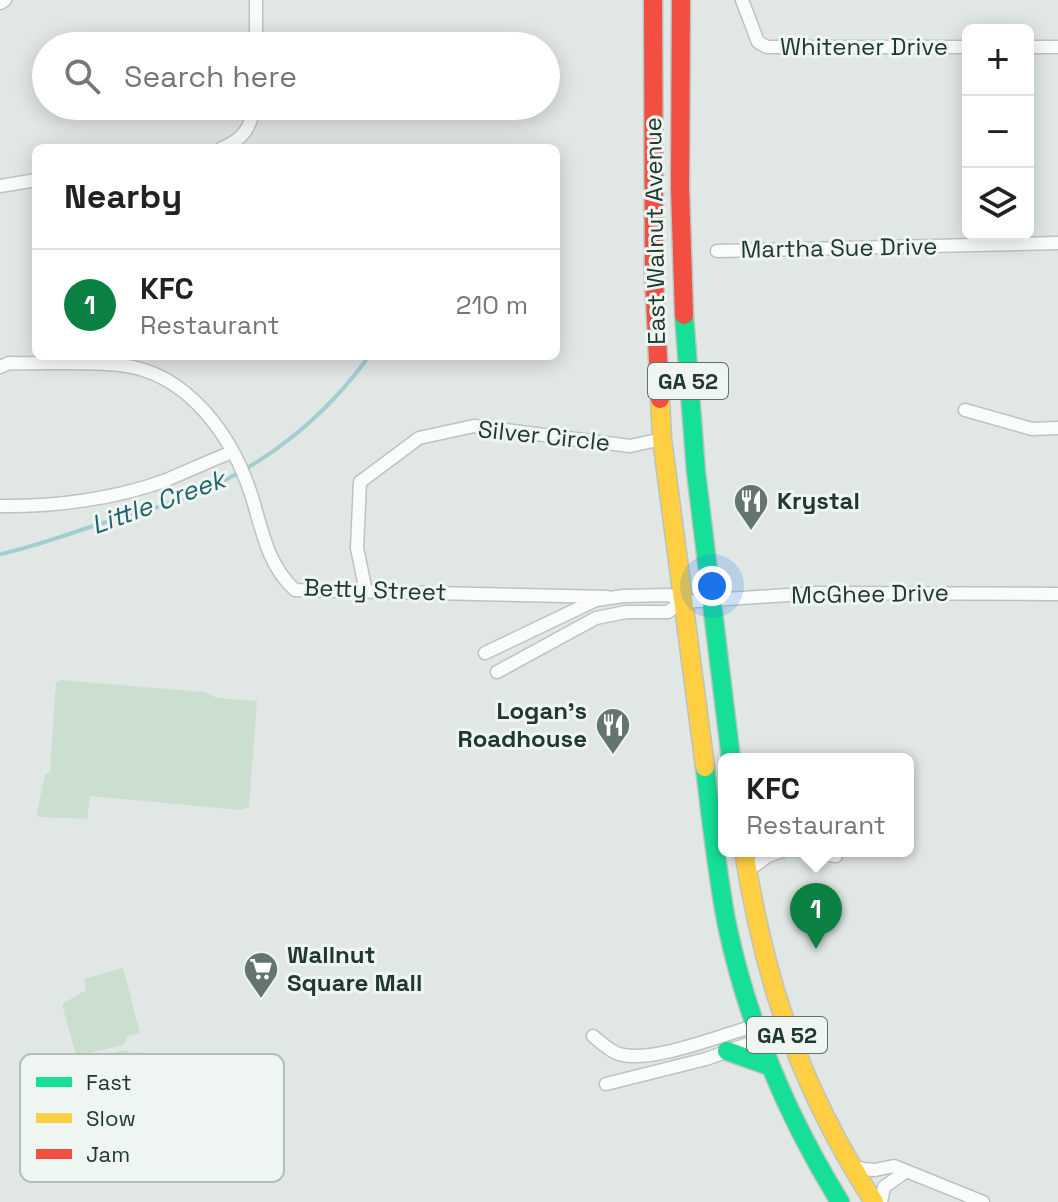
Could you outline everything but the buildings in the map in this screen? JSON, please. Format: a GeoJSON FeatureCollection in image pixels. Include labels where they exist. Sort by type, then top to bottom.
{"type":"FeatureCollection","features":[{"type":"Feature","properties":{"kind":"main road","name":"East Walnut Avenue"},"geometry":{"type":"LineString","coordinates":[[653,0],[654,278],[662,439],[722,900],[729,939],[756,1033],[802,1138],[840,1202]]}},
{"type":"Feature","properties":{"kind":"main road","name":"East Walnut Avenue"},"geometry":{"type":"LineString","coordinates":[[681,0],[682,297],[689,407],[730,753]]}},
{"type":"Feature","properties":{"kind":"main road","name":"GA 52"},"geometry":{"type":"LineString","coordinates":[[745,857],[757,935],[790,1042],[814,1098],[874,1202]]}},
{"type":"Feature","properties":{"kind":"main road"},"geometry":{"type":"LineString","coordinates":[[727,1051],[769,1066]]}},
{"type":"Feature","properties":{"kind":"street"},"geometry":{"type":"LineString","coordinates":[[256,0],[256,32]]}},
{"type":"Feature","properties":{"kind":"street","name":"Whitener Drive"},"geometry":{"type":"LineString","coordinates":[[742,0],[758,42],[767,47],[962,47]]}},
{"type":"Feature","properties":{"kind":"street"},"geometry":{"type":"LineString","coordinates":[[1034,47],[1058,47]]}},
{"type":"Feature","properties":{"kind":"street"},"geometry":{"type":"LineString","coordinates":[[228,144],[244,134],[252,120]]}},
{"type":"Feature","properties":{"kind":"street"},"geometry":{"type":"LineString","coordinates":[[0,186],[32,181]]}},
{"type":"Feature","properties":{"kind":"street","name":"Martha Sue Drive"},"geometry":{"type":"LineString","coordinates":[[717,251],[1058,243]]}},
{"type":"Feature","properties":{"kind":"street","name":"Betty Street"},"geometry":{"type":"LineString","coordinates":[[0,367],[9,363],[121,365],[155,373],[176,385],[219,429],[248,486],[271,559],[285,582],[295,590],[607,597],[669,595],[682,602]]}},
{"type":"Feature","properties":{"kind":"street"},"geometry":{"type":"LineString","coordinates":[[965,410],[1032,429],[1058,428]]}},
{"type":"Feature","properties":{"kind":"street","name":"Silver Circle"},"geometry":{"type":"LineString","coordinates":[[366,592],[357,548],[360,482],[419,438],[474,426],[630,446],[662,439]]}},
{"type":"Feature","properties":{"kind":"street"},"geometry":{"type":"LineString","coordinates":[[0,506],[39,507],[89,499],[161,482],[232,452]]}},
{"type":"Feature","properties":{"kind":"street","name":"McGhee Drive"},"geometry":{"type":"LineString","coordinates":[[682,602],[817,593],[1058,594]]}},
{"type":"Feature","properties":{"kind":"street"},"geometry":{"type":"LineString","coordinates":[[485,653],[607,597]]}},
{"type":"Feature","properties":{"kind":"street"},"geometry":{"type":"LineString","coordinates":[[497,672],[596,618],[626,612],[668,612],[682,602]]}},
{"type":"Feature","properties":{"kind":"street"},"geometry":{"type":"LineString","coordinates":[[746,872],[767,857]]}},
{"type":"Feature","properties":{"kind":"street"},"geometry":{"type":"LineString","coordinates":[[593,1036],[620,1054],[643,1056],[756,1033]]}},
{"type":"Feature","properties":{"kind":"street"},"geometry":{"type":"LineString","coordinates":[[606,1084],[727,1051],[756,1033]]}},
{"type":"Feature","properties":{"kind":"street"},"geometry":{"type":"LineString","coordinates":[[851,1165],[875,1170],[894,1166],[983,1202]]}},
{"type":"Feature","properties":{"kind":"street"},"geometry":{"type":"LineString","coordinates":[[881,1202],[884,1187],[905,1172]]}},
{"type":"Feature","properties":{"kind":"green space"},"geometry":{"type":"Polygon","coordinates":[[[61,680],[204,692],[217,698],[257,701],[249,807],[240,810],[90,796],[87,819],[39,817],[37,813],[45,774],[50,772],[56,683],[61,680]]]}},
{"type":"Feature","properties":{"kind":"green space"},"geometry":{"type":"Polygon","coordinates":[[[123,968],[140,1033],[128,1036],[123,1045],[75,1054],[62,1004],[86,990],[84,979],[123,968]]]}},
{"type":"Feature","properties":{"kind":"green space"},"geometry":{"type":"Polygon","coordinates":[[[125,1050],[133,1054],[109,1054],[125,1050]]]}},
{"type":"Feature","properties":{"kind":"waterway","name":"Little Creek"},"geometry":{"type":"LineString","coordinates":[[0,554],[162,506],[224,481],[293,436],[334,399],[366,360]]}},
{"type":"Feature","properties":{"kind":"traffic: fast"},"geometry":{"type":"LineString","coordinates":[[684,315],[696,472],[730,753]]}},
{"type":"Feature","properties":{"kind":"traffic: fast"},"geometry":{"type":"LineString","coordinates":[[705,767],[723,905],[746,998],[786,1103],[840,1202]]}},
{"type":"Feature","properties":{"kind":"traffic: fast"},"geometry":{"type":"LineString","coordinates":[[727,1051],[769,1066]]}},
{"type":"Feature","properties":{"kind":"traffic: slow"},"geometry":{"type":"LineString","coordinates":[[660,399],[662,439],[705,767]]}},
{"type":"Feature","properties":{"kind":"traffic: slow"},"geometry":{"type":"LineString","coordinates":[[745,857],[763,946],[790,1034],[826,1118],[874,1202]]}},
{"type":"Feature","properties":{"kind":"traffic: jam"},"geometry":{"type":"LineString","coordinates":[[653,0],[654,278],[660,399]]}},
{"type":"Feature","properties":{"kind":"traffic: jam"},"geometry":{"type":"LineString","coordinates":[[681,0],[680,187],[684,315]]}},
{"type":"Feature","properties":{"kind":"place","name":"Krystal"},"geometry":{"type":"Point","coordinates":[751,532]}},
{"type":"Feature","properties":{"kind":"place","name":"Logan's Roadhouse"},"geometry":{"type":"Point","coordinates":[613,756]}},
{"type":"Feature","properties":{"kind":"place","name":"KFC"},"geometry":{"type":"Point","coordinates":[816,949]}},
{"type":"Feature","properties":{"kind":"place","name":"Wallnut Square Mall"},"geometry":{"type":"Point","coordinates":[261,1000]}}]}
